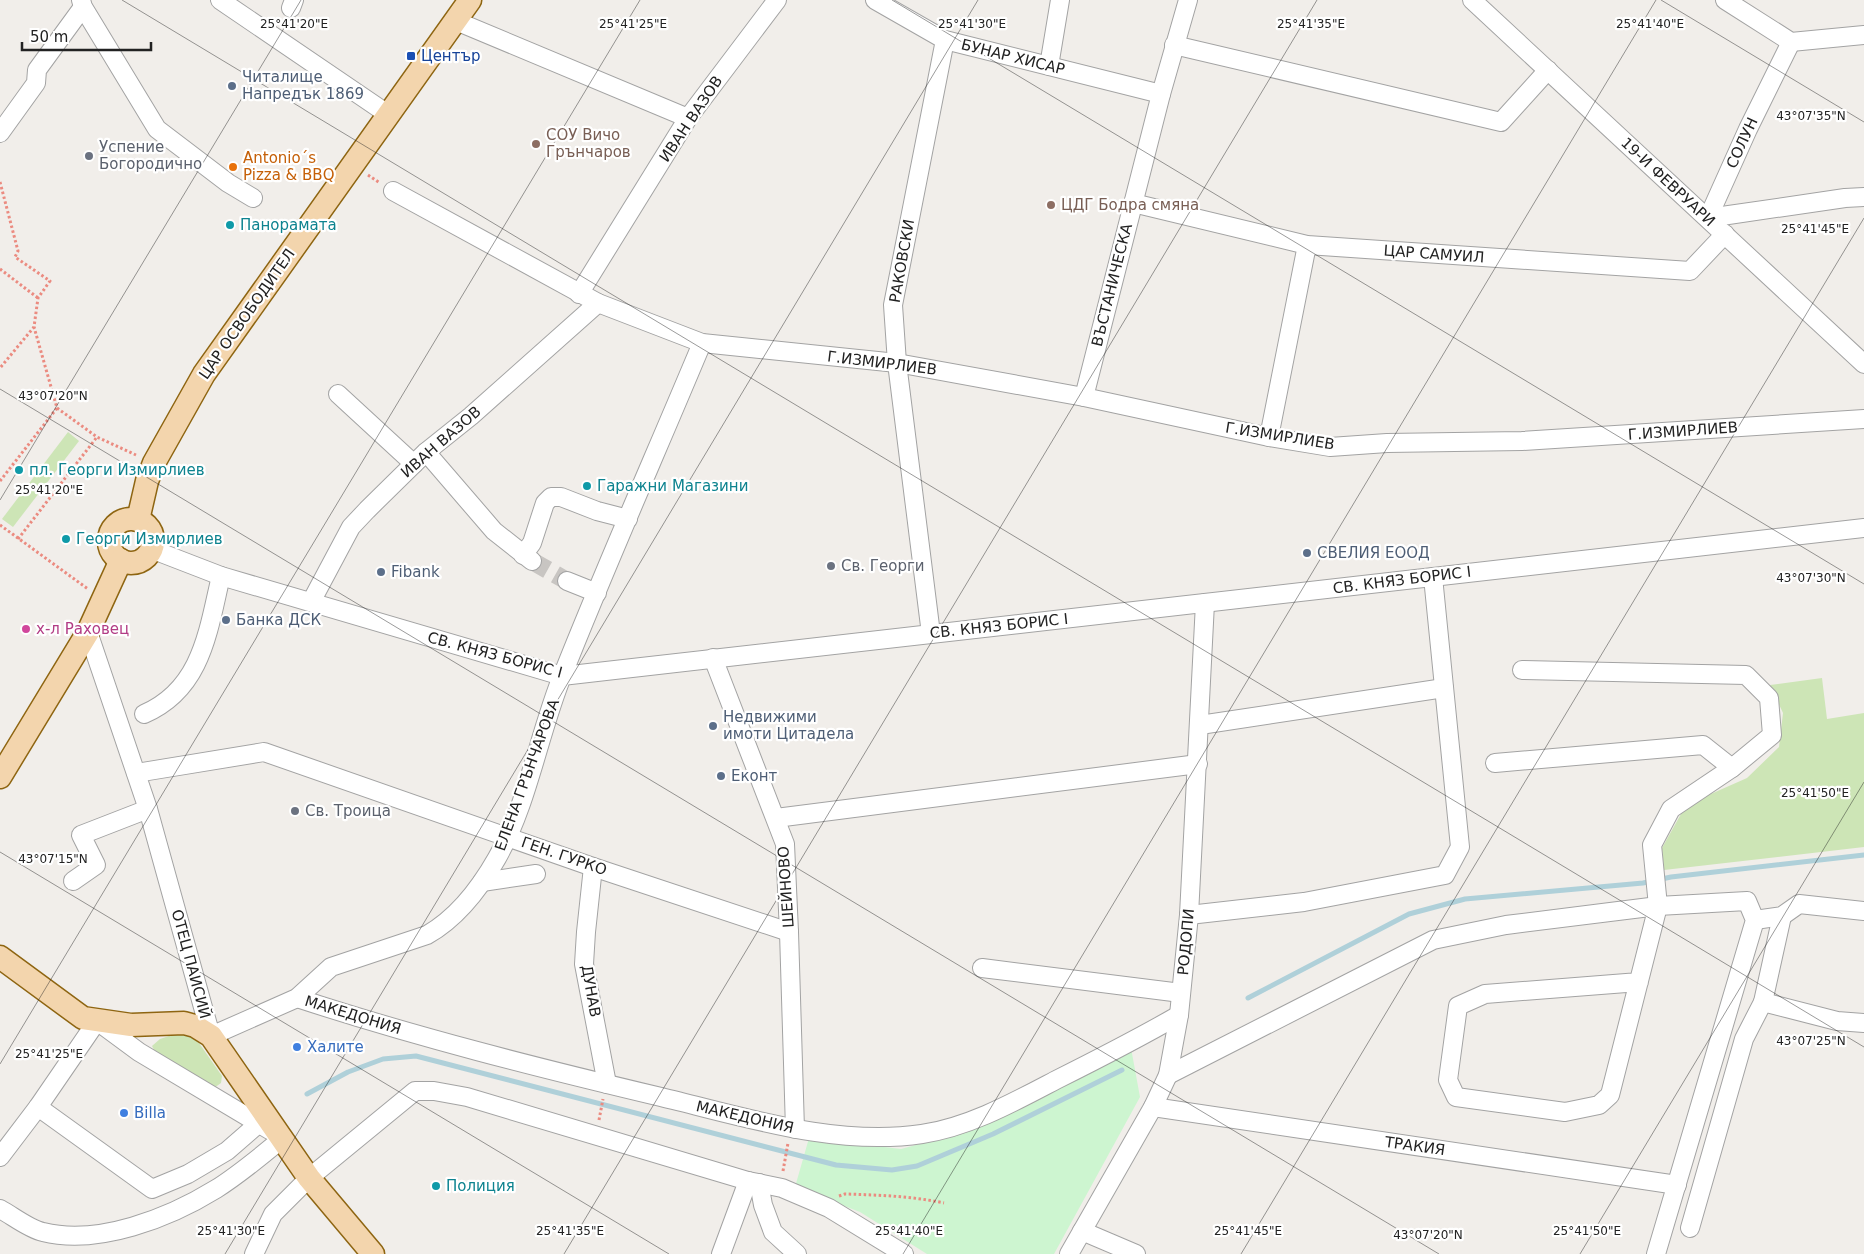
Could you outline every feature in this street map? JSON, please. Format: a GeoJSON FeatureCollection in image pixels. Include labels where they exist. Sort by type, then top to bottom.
{"type":"FeatureCollection","features":[{"type":"Feature","properties":{"kind":"main road","name":"ЦАР ОСВОБОДИТЕЛ"},"geometry":{"type":"LineString","coordinates":[[138,520],[147,481],[154,463],[204,374],[470,0]]}},
{"type":"Feature","properties":{"kind":"main road"},"geometry":{"type":"LineString","coordinates":[[123,520],[138,520],[144,523],[152,535],[151,549],[142,560],[128,563],[121,560],[115,556],[109,543],[112,529],[123,520]]}},
{"type":"Feature","properties":{"kind":"main road"},"geometry":{"type":"LineString","coordinates":[[0,777],[88,632],[121,560]]}},
{"type":"Feature","properties":{"kind":"main road"},"geometry":{"type":"LineString","coordinates":[[0,957],[83,1018],[131,1025],[184,1023],[195,1026],[211,1036]]}},
{"type":"Feature","properties":{"kind":"main road","name":"ОТЕЦ ПАИСИЙ"},"geometry":{"type":"LineString","coordinates":[[211,1036],[309,1178],[373,1254]]}},
{"type":"Feature","properties":{"kind":"street"},"geometry":{"type":"LineString","coordinates":[[220,0],[389,114]]}},
{"type":"Feature","properties":{"kind":"street","name":"ИВАН ВАЗОВ"},"geometry":{"type":"LineString","coordinates":[[580,294],[688,118],[777,0]]}},
{"type":"Feature","properties":{"kind":"street","name":"БУНАР ХИСАР"},"geometry":{"type":"LineString","coordinates":[[875,0],[944,40],[1160,94]]}},
{"type":"Feature","properties":{"kind":"street"},"geometry":{"type":"LineString","coordinates":[[1049,66],[1060,0]]}},
{"type":"Feature","properties":{"kind":"street","name":"ВЪСТАНИЧЕСКА"},"geometry":{"type":"LineString","coordinates":[[1084,397],[1160,94],[1188,0]]}},
{"type":"Feature","properties":{"kind":"street","name":"19-И ФЕВРУАРИ"},"geometry":{"type":"LineString","coordinates":[[1472,0],[1864,364]]}},
{"type":"Feature","properties":{"kind":"street"},"geometry":{"type":"LineString","coordinates":[[1725,0],[1791,42],[1864,35]]}},
{"type":"Feature","properties":{"kind":"street"},"geometry":{"type":"LineString","coordinates":[[0,133],[36,84],[37,70],[82,3],[158,129],[228,183],[253,198]]}},
{"type":"Feature","properties":{"kind":"street"},"geometry":{"type":"LineString","coordinates":[[456,20],[688,118]]}},
{"type":"Feature","properties":{"kind":"street","name":"РАКОВСКИ"},"geometry":{"type":"LineString","coordinates":[[931,634],[898,363],[893,305],[944,40]]}},
{"type":"Feature","properties":{"kind":"street","name":"СОЛУН"},"geometry":{"type":"LineString","coordinates":[[1708,218],[1748,129],[1791,42]]}},
{"type":"Feature","properties":{"kind":"street"},"geometry":{"type":"LineString","coordinates":[[1174,45],[1501,122],[1548,70]]}},
{"type":"Feature","properties":{"kind":"street","name":"Г.ИЗМИРЛИЕВ"},"geometry":{"type":"LineString","coordinates":[[393,191],[598,303],[702,343],[898,363],[1084,397],[1269,437],[1330,447],[1522,441],[1864,419]]}},
{"type":"Feature","properties":{"kind":"street"},"geometry":{"type":"LineString","coordinates":[[1708,218],[1845,198],[1864,197]]}},
{"type":"Feature","properties":{"kind":"street","name":"ЦАР САМУИЛ"},"geometry":{"type":"LineString","coordinates":[[1133,203],[1307,245],[1690,271],[1725,234]]}},
{"type":"Feature","properties":{"kind":"street"},"geometry":{"type":"LineString","coordinates":[[1269,437],[1307,245]]}},
{"type":"Feature","properties":{"kind":"street","name":"ИВАН ВАЗОВ"},"geometry":{"type":"LineString","coordinates":[[311,602],[351,527],[426,452],[471,416],[598,303]]}},
{"type":"Feature","properties":{"kind":"street","name":"ЕЛЕНА ГРЪНЧАРОВА"},"geometry":{"type":"LineString","coordinates":[[211,1036],[297,998],[330,968],[427,936],[441,927],[457,912],[482,882],[508,836],[562,676],[702,343]]}},
{"type":"Feature","properties":{"kind":"street"},"geometry":{"type":"LineString","coordinates":[[338,394],[414,464]]}},
{"type":"Feature","properties":{"kind":"street"},"geometry":{"type":"LineString","coordinates":[[426,452],[494,531],[528,558],[545,504],[551,497],[561,497],[597,511],[628,519]]}},
{"type":"Feature","properties":{"kind":"street","name":"СВ. КНЯЗ БОРИС I"},"geometry":{"type":"LineString","coordinates":[[151,549],[221,576],[562,676],[1864,528]]}},
{"type":"Feature","properties":{"kind":"street"},"geometry":{"type":"LineString","coordinates":[[144,714],[159,708],[170,699],[180,689],[198,663],[221,576]]}},
{"type":"Feature","properties":{"kind":"street"},"geometry":{"type":"LineString","coordinates":[[1189,915],[1304,902],[1445,875],[1460,848],[1433,577]]}},
{"type":"Feature","properties":{"kind":"street"},"geometry":{"type":"LineString","coordinates":[[568,581],[597,593]]}},
{"type":"Feature","properties":{"kind":"street","name":"РОДОПИ"},"geometry":{"type":"LineString","coordinates":[[1069,1254],[1153,1107],[1168,1075],[1179,1014],[1189,915],[1205,603]]}},
{"type":"Feature","properties":{"kind":"street","name":"ОТЕЦ ПАИСИЙ"},"geometry":{"type":"LineString","coordinates":[[88,632],[148,809],[211,1036]]}},
{"type":"Feature","properties":{"kind":"street","name":"ШЕЙНОВО"},"geometry":{"type":"LineString","coordinates":[[713,658],[785,844],[789,932],[792,1135]]}},
{"type":"Feature","properties":{"kind":"street"},"geometry":{"type":"LineString","coordinates":[[1522,670],[1746,675],[1768,698],[1772,735],[1732,768],[1671,808],[1652,845],[1658,906],[1639,982],[1610,1095],[1599,1105],[1565,1112],[1456,1097],[1448,1080],[1458,1006],[1485,994],[1639,982]]}},
{"type":"Feature","properties":{"kind":"street"},"geometry":{"type":"LineString","coordinates":[[1200,725],[1444,688]]}},
{"type":"Feature","properties":{"kind":"street"},"geometry":{"type":"LineString","coordinates":[[1495,763],[1703,745],[1732,768]]}},
{"type":"Feature","properties":{"kind":"street","name":"ГЕН. ГУРКО"},"geometry":{"type":"LineString","coordinates":[[136,773],[264,752],[593,867],[789,932]]}},
{"type":"Feature","properties":{"kind":"street"},"geometry":{"type":"LineString","coordinates":[[776,818],[1198,764]]}},
{"type":"Feature","properties":{"kind":"street"},"geometry":{"type":"LineString","coordinates":[[73,881],[96,865],[81,835],[148,809]]}},
{"type":"Feature","properties":{"kind":"street","name":"ДУНАВ"},"geometry":{"type":"LineString","coordinates":[[593,867],[584,964],[607,1084]]}},
{"type":"Feature","properties":{"kind":"street"},"geometry":{"type":"LineString","coordinates":[[482,882],[536,874]]}},
{"type":"Feature","properties":{"kind":"street"},"geometry":{"type":"LineString","coordinates":[[1168,1075],[1432,940],[1506,924],[1658,906],[1747,901],[1755,920],[1656,1254]]}},
{"type":"Feature","properties":{"kind":"street"},"geometry":{"type":"LineString","coordinates":[[1755,920],[1782,916],[1799,904],[1864,911]]}},
{"type":"Feature","properties":{"kind":"street"},"geometry":{"type":"LineString","coordinates":[[1690,1228],[1744,1039],[1763,1002],[1782,916]]}},
{"type":"Feature","properties":{"kind":"street"},"geometry":{"type":"LineString","coordinates":[[982,968],[1181,993]]}},
{"type":"Feature","properties":{"kind":"street","name":"МАКЕДОНИЯ"},"geometry":{"type":"LineString","coordinates":[[297,998],[372,1023],[607,1084],[792,1135],[890,1138],[925,1133],[986,1114],[1143,1036],[1179,1014]]}},
{"type":"Feature","properties":{"kind":"street"},"geometry":{"type":"LineString","coordinates":[[1763,1002],[1837,1021],[1864,1023]]}},
{"type":"Feature","properties":{"kind":"street"},"geometry":{"type":"LineString","coordinates":[[0,1157],[38,1107],[97,1021],[139,1052],[283,1138],[242,1171],[216,1188],[190,1203],[133,1226],[82,1236],[60,1235],[41,1232],[0,1209]]}},
{"type":"Feature","properties":{"kind":"street"},"geometry":{"type":"LineString","coordinates":[[254,1254],[273,1214],[309,1178],[415,1091],[434,1091],[467,1096],[754,1182],[782,1188],[829,1208],[904,1254]]}},
{"type":"Feature","properties":{"kind":"street"},"geometry":{"type":"LineString","coordinates":[[38,1107],[152,1189],[188,1174],[227,1151],[258,1124]]}},
{"type":"Feature","properties":{"kind":"street","name":"ТРАКИЯ"},"geometry":{"type":"LineString","coordinates":[[1153,1107],[1677,1186]]}},
{"type":"Feature","properties":{"kind":"street"},"geometry":{"type":"LineString","coordinates":[[720,1254],[754,1182]]}},
{"type":"Feature","properties":{"kind":"street"},"geometry":{"type":"LineString","coordinates":[[754,1182],[773,1232],[796,1254]]}},
{"type":"Feature","properties":{"kind":"street"},"geometry":{"type":"LineString","coordinates":[[1082,1231],[1136,1254]]}},
{"type":"Feature","properties":{"kind":"path"},"geometry":{"type":"LineString","coordinates":[[352,165],[393,191]]}},
{"type":"Feature","properties":{"kind":"path"},"geometry":{"type":"LineString","coordinates":[[0,182],[18,251],[15,257],[50,281],[38,298],[34,327],[58,408],[97,437],[154,463]]}},
{"type":"Feature","properties":{"kind":"path"},"geometry":{"type":"LineString","coordinates":[[0,269],[38,298]]}},
{"type":"Feature","properties":{"kind":"path"},"geometry":{"type":"LineString","coordinates":[[0,368],[34,327]]}},
{"type":"Feature","properties":{"kind":"path"},"geometry":{"type":"LineString","coordinates":[[0,481],[58,408]]}},
{"type":"Feature","properties":{"kind":"path"},"geometry":{"type":"LineString","coordinates":[[18,539],[97,437]]}},
{"type":"Feature","properties":{"kind":"path"},"geometry":{"type":"LineString","coordinates":[[0,526],[102,599]]}},
{"type":"Feature","properties":{"kind":"path"},"geometry":{"type":"LineString","coordinates":[[783,1165],[792,1135]]}},
{"type":"Feature","properties":{"kind":"path"},"geometry":{"type":"LineString","coordinates":[[818,1204],[845,1194],[917,1198],[944,1203]]}},
{"type":"Feature","properties":{"kind":"green space"},"geometry":{"type":"Polygon","coordinates":[[[68,432],[79,441],[13,527],[2,519],[68,432]]]}},
{"type":"Feature","properties":{"kind":"green space"},"geometry":{"type":"Polygon","coordinates":[[[1822,678],[1827,719],[1864,713],[1864,847],[1664,870],[1662,848],[1686,805],[1747,778],[1779,747],[1783,713],[1770,685],[1822,678]]]}},
{"type":"Feature","properties":{"kind":"green space"},"geometry":{"type":"Polygon","coordinates":[[[178,1033],[192,1033],[222,1076],[221,1083],[214,1088],[155,1052],[152,1046],[160,1039],[178,1033]]]}},
{"type":"Feature","properties":{"kind":"green space"},"geometry":{"type":"Polygon","coordinates":[[[1131,1048],[1140,1097],[1054,1254],[927,1254],[860,1212],[795,1187],[809,1138],[901,1149],[975,1129],[1039,1099],[1131,1048]]]}},
{"type":"Feature","properties":{"kind":"waterway"},"geometry":{"type":"LineString","coordinates":[[1248,998],[1409,914],[1465,899],[1643,883],[1671,877],[1864,855]]}},
{"type":"Feature","properties":{"kind":"waterway"},"geometry":{"type":"LineString","coordinates":[[307,1094],[348,1072],[383,1059],[416,1056],[836,1165],[892,1170],[917,1166],[993,1134],[1122,1070]]}},
{"type":"Feature","properties":{"kind":"tunnel"},"geometry":{"type":"LineString","coordinates":[[532,561],[567,581]]}},
{"type":"Feature","properties":{"kind":"place","name":"Център"},"geometry":{"type":"Point","coordinates":[411,56]}},
{"type":"Feature","properties":{"kind":"place","name":"Читалище Напредък 1869"},"geometry":{"type":"Point","coordinates":[232,86]}},
{"type":"Feature","properties":{"kind":"place","name":"СОУ Вичо Грънчаров"},"geometry":{"type":"Point","coordinates":[536,144]}},
{"type":"Feature","properties":{"kind":"place","name":"Успение Богородично"},"geometry":{"type":"Point","coordinates":[89,156]}},
{"type":"Feature","properties":{"kind":"place","name":"Antonio´s Pizza & BBQ"},"geometry":{"type":"Point","coordinates":[233,167]}},
{"type":"Feature","properties":{"kind":"place","name":"ЦДГ Бодра смяна"},"geometry":{"type":"Point","coordinates":[1051,205]}},
{"type":"Feature","properties":{"kind":"place","name":"Панорамата"},"geometry":{"type":"Point","coordinates":[230,225]}},
{"type":"Feature","properties":{"kind":"place","name":"пл. Георги Измирлиев"},"geometry":{"type":"Point","coordinates":[19,470]}},
{"type":"Feature","properties":{"kind":"place","name":"Гаражни Магазини"},"geometry":{"type":"Point","coordinates":[587,486]}},
{"type":"Feature","properties":{"kind":"place","name":"Георги Измирлиев"},"geometry":{"type":"Point","coordinates":[66,539]}},
{"type":"Feature","properties":{"kind":"place","name":"СВЕЛИЯ ЕООД"},"geometry":{"type":"Point","coordinates":[1307,553]}},
{"type":"Feature","properties":{"kind":"place","name":"Св. Георги"},"geometry":{"type":"Point","coordinates":[831,566]}},
{"type":"Feature","properties":{"kind":"place","name":"Fibank"},"geometry":{"type":"Point","coordinates":[381,572]}},
{"type":"Feature","properties":{"kind":"place","name":"Банка ДСК"},"geometry":{"type":"Point","coordinates":[226,620]}},
{"type":"Feature","properties":{"kind":"place","name":"х-л Раховец"},"geometry":{"type":"Point","coordinates":[26,629]}},
{"type":"Feature","properties":{"kind":"place","name":"Недвижими имоти Цитадела"},"geometry":{"type":"Point","coordinates":[713,726]}},
{"type":"Feature","properties":{"kind":"place","name":"Еконт"},"geometry":{"type":"Point","coordinates":[721,776]}},
{"type":"Feature","properties":{"kind":"place","name":"Св. Троица"},"geometry":{"type":"Point","coordinates":[295,811]}},
{"type":"Feature","properties":{"kind":"place","name":"Халите"},"geometry":{"type":"Point","coordinates":[297,1047]}},
{"type":"Feature","properties":{"kind":"place","name":"Billa"},"geometry":{"type":"Point","coordinates":[124,1113]}},
{"type":"Feature","properties":{"kind":"place","name":"Полиция"},"geometry":{"type":"Point","coordinates":[436,1186]}}]}
